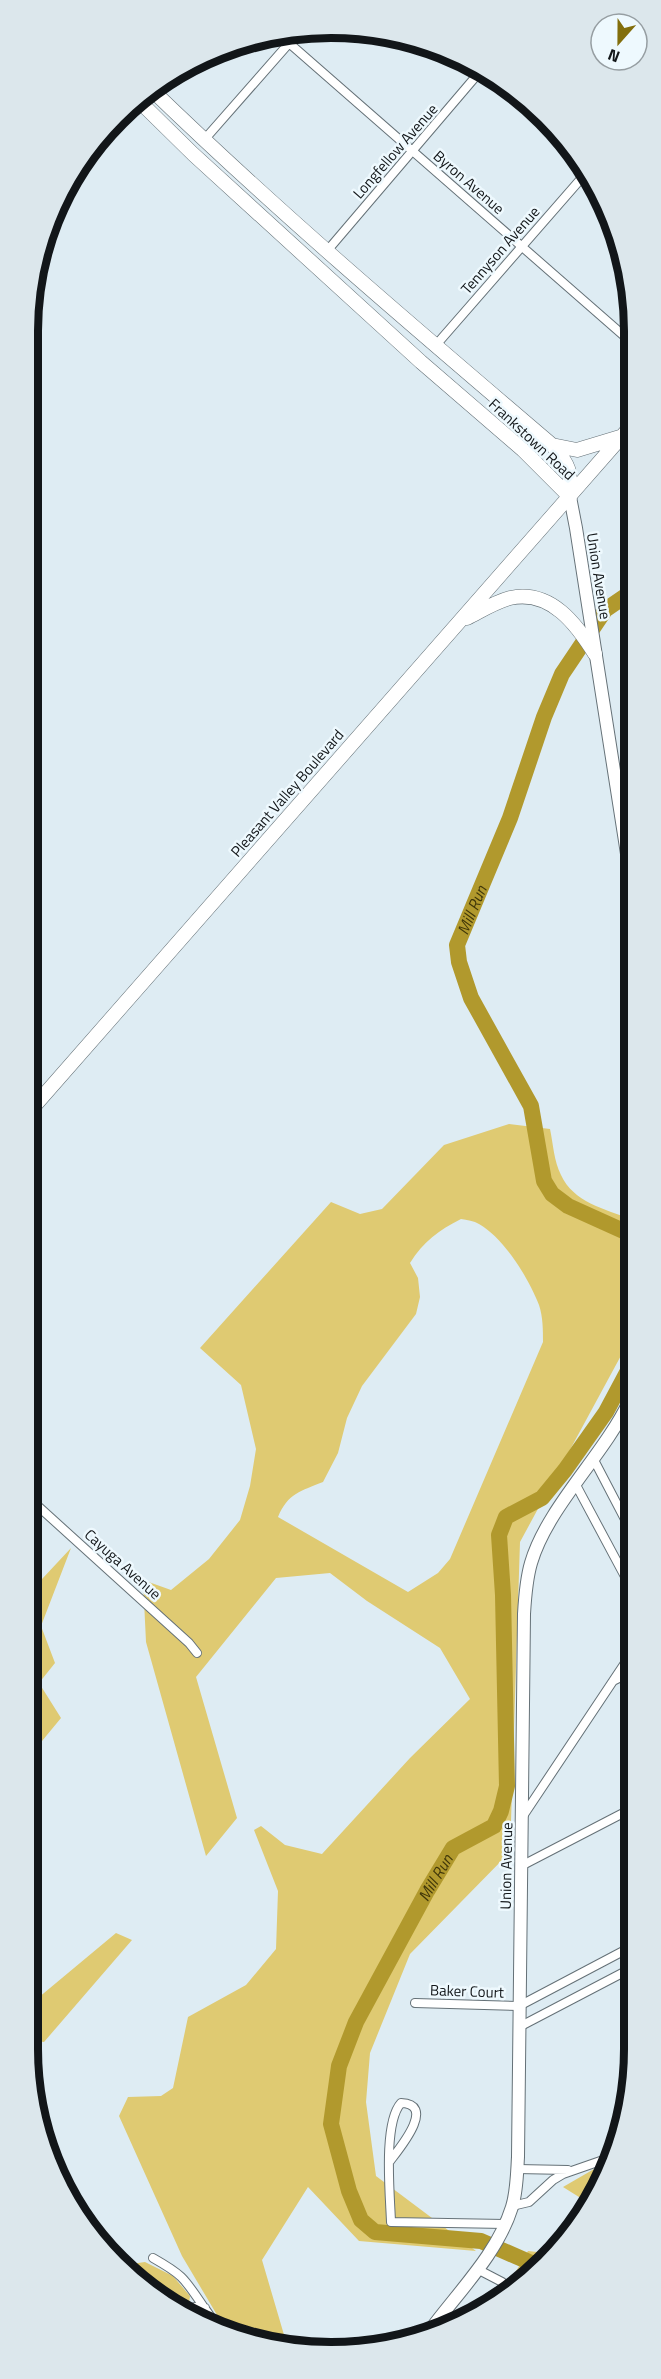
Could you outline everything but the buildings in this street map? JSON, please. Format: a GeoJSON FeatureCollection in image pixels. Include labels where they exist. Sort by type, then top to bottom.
{"type":"FeatureCollection","features":[{"type":"Feature","properties":{"kind":"main road","name":"Frankstown Road"},"geometry":{"type":"LineString","coordinates":[[157,95],[327,251],[552,445],[569,466],[570,497]]}},
{"type":"Feature","properties":{"kind":"main road","name":"Frankstown Road"},"geometry":{"type":"LineString","coordinates":[[143,105],[193,154],[421,362],[523,450],[570,497]]}},
{"type":"Feature","properties":{"kind":"main road"},"geometry":{"type":"LineString","coordinates":[[316,265],[327,251]]}},
{"type":"Feature","properties":{"kind":"main road"},"geometry":{"type":"LineString","coordinates":[[421,362],[436,345]]}},
{"type":"Feature","properties":{"kind":"main road"},"geometry":{"type":"LineString","coordinates":[[552,445],[566,449],[583,449],[624,432]]}},
{"type":"Feature","properties":{"kind":"main road","name":"Pleasant Valley Boulevard"},"geometry":{"type":"LineString","coordinates":[[38,1102],[624,434]]}},
{"type":"Feature","properties":{"kind":"main road","name":"Union Avenue"},"geometry":{"type":"LineString","coordinates":[[570,497],[624,837]]}},
{"type":"Feature","properties":{"kind":"main road"},"geometry":{"type":"LineString","coordinates":[[460,622],[511,598],[535,598],[561,610],[593,648]]}},
{"type":"Feature","properties":{"kind":"main road","name":"Union Avenue"},"geometry":{"type":"LineString","coordinates":[[437,2321],[493,2247],[506,2224],[512,2206],[517,2169],[526,1586],[531,1562],[544,1532],[624,1412]]}},
{"type":"Feature","properties":{"kind":"street"},"geometry":{"type":"LineString","coordinates":[[204,140],[292,40]]}},
{"type":"Feature","properties":{"kind":"street","name":"Byron Avenue"},"geometry":{"type":"LineString","coordinates":[[289,43],[624,336]]}},
{"type":"Feature","properties":{"kind":"street","name":"Longfellow Avenue"},"geometry":{"type":"LineString","coordinates":[[327,251],[476,76]]}},
{"type":"Feature","properties":{"kind":"street","name":"Tennyson Avenue"},"geometry":{"type":"LineString","coordinates":[[436,345],[581,179]]}},
{"type":"Feature","properties":{"kind":"street"},"geometry":{"type":"LineString","coordinates":[[616,789],[624,789]]}},
{"type":"Feature","properties":{"kind":"street"},"geometry":{"type":"LineString","coordinates":[[594,1460],[624,1517]]}},
{"type":"Feature","properties":{"kind":"street"},"geometry":{"type":"LineString","coordinates":[[576,1485],[624,1575]]}},
{"type":"Feature","properties":{"kind":"street","name":"Cayuga Avenue"},"geometry":{"type":"LineString","coordinates":[[38,1506],[189,1643],[197,1653]]}},
{"type":"Feature","properties":{"kind":"street"},"geometry":{"type":"LineString","coordinates":[[523,1816],[624,1664]]}},
{"type":"Feature","properties":{"kind":"street"},"geometry":{"type":"LineString","coordinates":[[613,1681],[624,1676]]}},
{"type":"Feature","properties":{"kind":"street"},"geometry":{"type":"LineString","coordinates":[[521,1866],[624,1812]]}},
{"type":"Feature","properties":{"kind":"street"},"geometry":{"type":"LineString","coordinates":[[519,2006],[624,1950]]}},
{"type":"Feature","properties":{"kind":"street"},"geometry":{"type":"LineString","coordinates":[[519,2027],[624,1972]]}},
{"type":"Feature","properties":{"kind":"street","name":"Baker Court"},"geometry":{"type":"LineString","coordinates":[[415,2003],[519,2006]]}},
{"type":"Feature","properties":{"kind":"street"},"geometry":{"type":"LineString","coordinates":[[390,2161],[407,2140],[414,2125],[416,2114],[414,2108],[408,2103],[401,2103],[392,2120],[390,2134],[390,2161],[391,2222],[506,2224]]}},
{"type":"Feature","properties":{"kind":"street"},"geometry":{"type":"LineString","coordinates":[[512,2206],[529,2202],[553,2180],[573,2170],[601,2161]]}},
{"type":"Feature","properties":{"kind":"street"},"geometry":{"type":"LineString","coordinates":[[517,2169],[573,2170]]}},
{"type":"Feature","properties":{"kind":"street"},"geometry":{"type":"LineString","coordinates":[[153,2258],[186,2280],[212,2316]]}},
{"type":"Feature","properties":{"kind":"street"},"geometry":{"type":"LineString","coordinates":[[477,2269],[504,2285]]}},
{"type":"Feature","properties":{"kind":"street"},"geometry":{"type":"LineString","coordinates":[[194,2307],[204,2308]]}},
{"type":"Feature","properties":{"kind":"shaded area"},"geometry":{"type":"Polygon","coordinates":[[[509,1124],[550,1129],[557,1164],[566,1184],[582,1198],[624,1217],[624,1350],[520,1542],[510,1852],[410,1954],[370,2053],[366,2102],[376,2176],[476,2251],[359,2241],[308,2187],[262,2260],[285,2338],[255,2332],[220,2320],[182,2256],[119,2116],[128,2097],[161,2096],[173,2088],[188,2017],[246,1985],[276,1949],[278,1891],[254,1830],[261,1826],[285,1845],[322,1854],[410,1758],[470,1699],[440,1648],[367,1601],[330,1573],[276,1578],[196,1677],[237,1818],[206,1856],[146,1642],[143,1580],[171,1590],[209,1559],[240,1520],[250,1486],[256,1449],[241,1385],[200,1348],[331,1202],[360,1214],[382,1209],[444,1145],[509,1124]],[[461,1219],[439,1232],[420,1249],[410,1263],[418,1278],[420,1297],[416,1314],[362,1386],[347,1418],[338,1453],[323,1482],[291,1498],[278,1517],[408,1592],[438,1573],[450,1559],[543,1342],[539,1305],[529,1283],[498,1239],[488,1230],[461,1219]]]}},
{"type":"Feature","properties":{"kind":"shaded area"},"geometry":{"type":"Polygon","coordinates":[[[71,1548],[41,1626],[55,1663],[39,1683],[61,1718],[38,1746],[38,1583],[71,1548]]]}},
{"type":"Feature","properties":{"kind":"shaded area"},"geometry":{"type":"Polygon","coordinates":[[[116,1933],[132,1940],[44,2042],[38,2041],[38,1998],[116,1933]]]}},
{"type":"Feature","properties":{"kind":"shaded area"},"geometry":{"type":"Polygon","coordinates":[[[598,2166],[581,2199],[563,2187],[598,2166]]]}},
{"type":"Feature","properties":{"kind":"shaded area"},"geometry":{"type":"Polygon","coordinates":[[[528,2251],[541,2252],[517,2274],[515,2273],[528,2251]]]}},
{"type":"Feature","properties":{"kind":"shaded area"},"geometry":{"type":"Polygon","coordinates":[[[145,2262],[173,2276],[190,2296],[189,2303],[168,2292],[132,2264],[145,2262]]]}},
{"type":"Feature","properties":{"kind":"waterway","name":"Mill Run"},"geometry":{"type":"LineString","coordinates":[[624,597],[605,610],[562,674],[544,717],[510,818],[457,945],[459,962],[471,998],[531,1106],[544,1181],[552,1194],[568,1206],[624,1231]]}},
{"type":"Feature","properties":{"kind":"waterway","name":"Mill Run"},"geometry":{"type":"LineString","coordinates":[[531,2263],[481,2241],[375,2232],[361,2220],[349,2191],[331,2124],[339,2066],[356,2022],[427,1891],[453,1848],[494,1826],[501,1811],[507,1786],[503,1595],[499,1535],[506,1517],[542,1498],[606,1412],[624,1378]]}}]}
